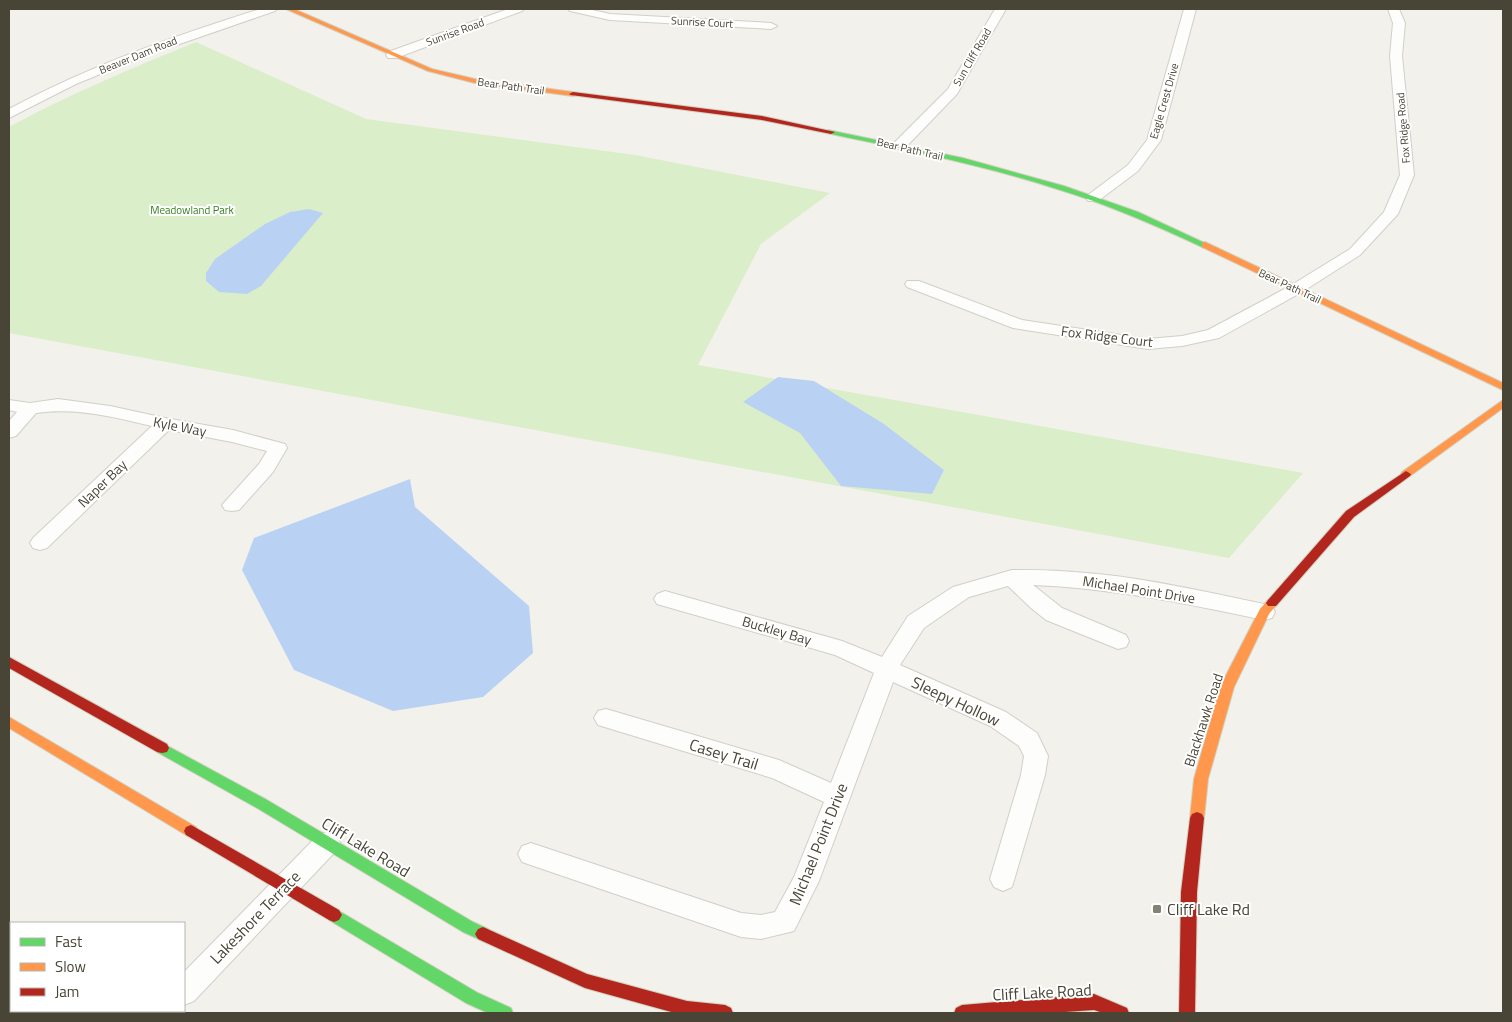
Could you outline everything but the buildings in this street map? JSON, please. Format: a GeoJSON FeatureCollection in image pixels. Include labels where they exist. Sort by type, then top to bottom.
{"type":"FeatureCollection","features":[{"type":"Feature","properties":{"kind":"street","name":"Beaver Dam Road"},"geometry":{"type":"LineString","coordinates":[[9,114],[102,69],[188,35],[271,9]]}},
{"type":"Feature","properties":{"kind":"street","name":"Bear Path Trail"},"geometry":{"type":"LineString","coordinates":[[289,9],[430,70],[475,81],[762,118],[899,146],[1013,173],[1092,198],[1164,226],[1503,387]]}},
{"type":"Feature","properties":{"kind":"street","name":"Sunrise Road"},"geometry":{"type":"LineString","coordinates":[[392,55],[518,9]]}},
{"type":"Feature","properties":{"kind":"street","name":"Sunrise Court"},"geometry":{"type":"LineString","coordinates":[[574,9],[610,17],[771,26]]}},
{"type":"Feature","properties":{"kind":"street","name":"Sun Cliff Road"},"geometry":{"type":"LineString","coordinates":[[899,146],[953,91],[1000,9]]}},
{"type":"Feature","properties":{"kind":"street","name":"Eagle Crest Drive"},"geometry":{"type":"LineString","coordinates":[[1092,198],[1132,168],[1154,140],[1190,9]]}},
{"type":"Feature","properties":{"kind":"street","name":"Fox Ridge Road"},"geometry":{"type":"LineString","coordinates":[[1296,289],[1355,252],[1391,214],[1407,175],[1396,56],[1399,22],[1394,9]]}},
{"type":"Feature","properties":{"kind":"street","name":"Fox Ridge Court"},"geometry":{"type":"LineString","coordinates":[[913,284],[1019,324],[1148,344],[1182,341],[1213,334],[1296,289]]}},
{"type":"Feature","properties":{"kind":"street","name":"Blackhawk Road"},"geometry":{"type":"LineString","coordinates":[[1187,1013],[1189,892],[1200,779],[1227,687],[1264,612],[1350,514],[1503,403]]}},
{"type":"Feature","properties":{"kind":"street","name":"Kyle Way"},"geometry":{"type":"LineString","coordinates":[[9,405],[30,408],[58,404],[110,411],[164,424],[233,436],[278,448],[266,468],[232,505]]}},
{"type":"Feature","properties":{"kind":"street"},"geometry":{"type":"LineString","coordinates":[[9,432],[30,408]]}},
{"type":"Feature","properties":{"kind":"street","name":"Naper Bay"},"geometry":{"type":"LineString","coordinates":[[40,543],[164,424]]}},
{"type":"Feature","properties":{"kind":"street","name":"Michael Point Drive"},"geometry":{"type":"LineString","coordinates":[[532,854],[741,925],[761,928],[784,922],[806,881],[887,668],[916,622],[961,592],[1012,577],[1108,583],[1264,612]]}},
{"type":"Feature","properties":{"kind":"street"},"geometry":{"type":"LineString","coordinates":[[1012,577],[1039,603],[1054,614],[1118,641]]}},
{"type":"Feature","properties":{"kind":"street","name":"Buckley Bay"},"geometry":{"type":"LineString","coordinates":[[665,599],[842,649],[887,668]]}},
{"type":"Feature","properties":{"kind":"street","name":"Cliff Lake Road"},"geometry":{"type":"LineString","coordinates":[[9,662],[262,804],[468,927],[585,980],[687,1008],[725,1013]]}},
{"type":"Feature","properties":{"kind":"street","name":"Sleepy Hollow"},"geometry":{"type":"LineString","coordinates":[[887,668],[998,719],[1028,740],[1036,756],[1033,775],[1003,879]]}},
{"type":"Feature","properties":{"kind":"street","name":"Casey Trail"},"geometry":{"type":"LineString","coordinates":[[606,718],[778,770],[838,797]]}},
{"type":"Feature","properties":{"kind":"street"},"geometry":{"type":"LineString","coordinates":[[9,722],[472,998],[506,1013]]}},
{"type":"Feature","properties":{"kind":"street","name":"Lakeshore Terrace"},"geometry":{"type":"LineString","coordinates":[[185,991],[327,843]]}},
{"type":"Feature","properties":{"kind":"street","name":"Cliff Lake Road"},"geometry":{"type":"LineString","coordinates":[[962,1013],[1094,1002],[1121,1013]]}},
{"type":"Feature","properties":{"kind":"green space","name":"Meadowland Park"},"geometry":{"type":"Polygon","coordinates":[[[196,42],[366,119],[635,155],[830,193],[761,244],[698,365],[1303,473],[1229,558],[9,333],[9,127],[78,92],[196,42]]]}},
{"type":"Feature","properties":{"kind":"water"},"geometry":{"type":"Polygon","coordinates":[[[309,209],[323,213],[261,286],[247,294],[219,292],[206,281],[206,273],[215,259],[265,224],[290,212],[309,209]]]}},
{"type":"Feature","properties":{"kind":"water"},"geometry":{"type":"Polygon","coordinates":[[[778,377],[814,381],[884,424],[944,470],[932,494],[841,486],[800,433],[743,402],[778,377]]]}},
{"type":"Feature","properties":{"kind":"water"},"geometry":{"type":"Polygon","coordinates":[[[410,479],[415,507],[529,606],[533,653],[483,697],[393,711],[294,670],[242,570],[254,538],[410,479]]]}},
{"type":"Feature","properties":{"kind":"traffic: fast"},"geometry":{"type":"LineString","coordinates":[[831,132],[963,160],[1061,187],[1121,208],[1205,245]]}},
{"type":"Feature","properties":{"kind":"traffic: fast"},"geometry":{"type":"LineString","coordinates":[[162,748],[262,804],[468,927],[483,934]]}},
{"type":"Feature","properties":{"kind":"traffic: fast"},"geometry":{"type":"LineString","coordinates":[[334,915],[472,998],[505,1013]]}},
{"type":"Feature","properties":{"kind":"traffic: slow"},"geometry":{"type":"LineString","coordinates":[[289,9],[430,70],[475,81],[573,94]]}},
{"type":"Feature","properties":{"kind":"traffic: slow"},"geometry":{"type":"LineString","coordinates":[[1205,245],[1503,387]]}},
{"type":"Feature","properties":{"kind":"traffic: slow"},"geometry":{"type":"LineString","coordinates":[[1406,474],[1503,403]]}},
{"type":"Feature","properties":{"kind":"traffic: slow"},"geometry":{"type":"LineString","coordinates":[[1197,818],[1201,779],[1227,687],[1264,612],[1272,603]]}},
{"type":"Feature","properties":{"kind":"traffic: slow"},"geometry":{"type":"LineString","coordinates":[[9,722],[191,831]]}},
{"type":"Feature","properties":{"kind":"traffic: jam"},"geometry":{"type":"LineString","coordinates":[[573,94],[762,118],[831,132]]}},
{"type":"Feature","properties":{"kind":"traffic: jam"},"geometry":{"type":"LineString","coordinates":[[1272,603],[1350,514],[1406,474]]}},
{"type":"Feature","properties":{"kind":"traffic: jam"},"geometry":{"type":"LineString","coordinates":[[9,662],[162,748]]}},
{"type":"Feature","properties":{"kind":"traffic: jam"},"geometry":{"type":"LineString","coordinates":[[1187,1013],[1189,892],[1197,818]]}},
{"type":"Feature","properties":{"kind":"traffic: jam"},"geometry":{"type":"LineString","coordinates":[[191,831],[334,915]]}},
{"type":"Feature","properties":{"kind":"traffic: jam"},"geometry":{"type":"LineString","coordinates":[[483,934],[585,981],[687,1009],[725,1013]]}},
{"type":"Feature","properties":{"kind":"traffic: jam"},"geometry":{"type":"LineString","coordinates":[[962,1013],[1094,1002],[1121,1013]]}},
{"type":"Feature","properties":{"kind":"place","name":"Cliff Lake Rd"},"geometry":{"type":"Point","coordinates":[1157,909]}}]}
